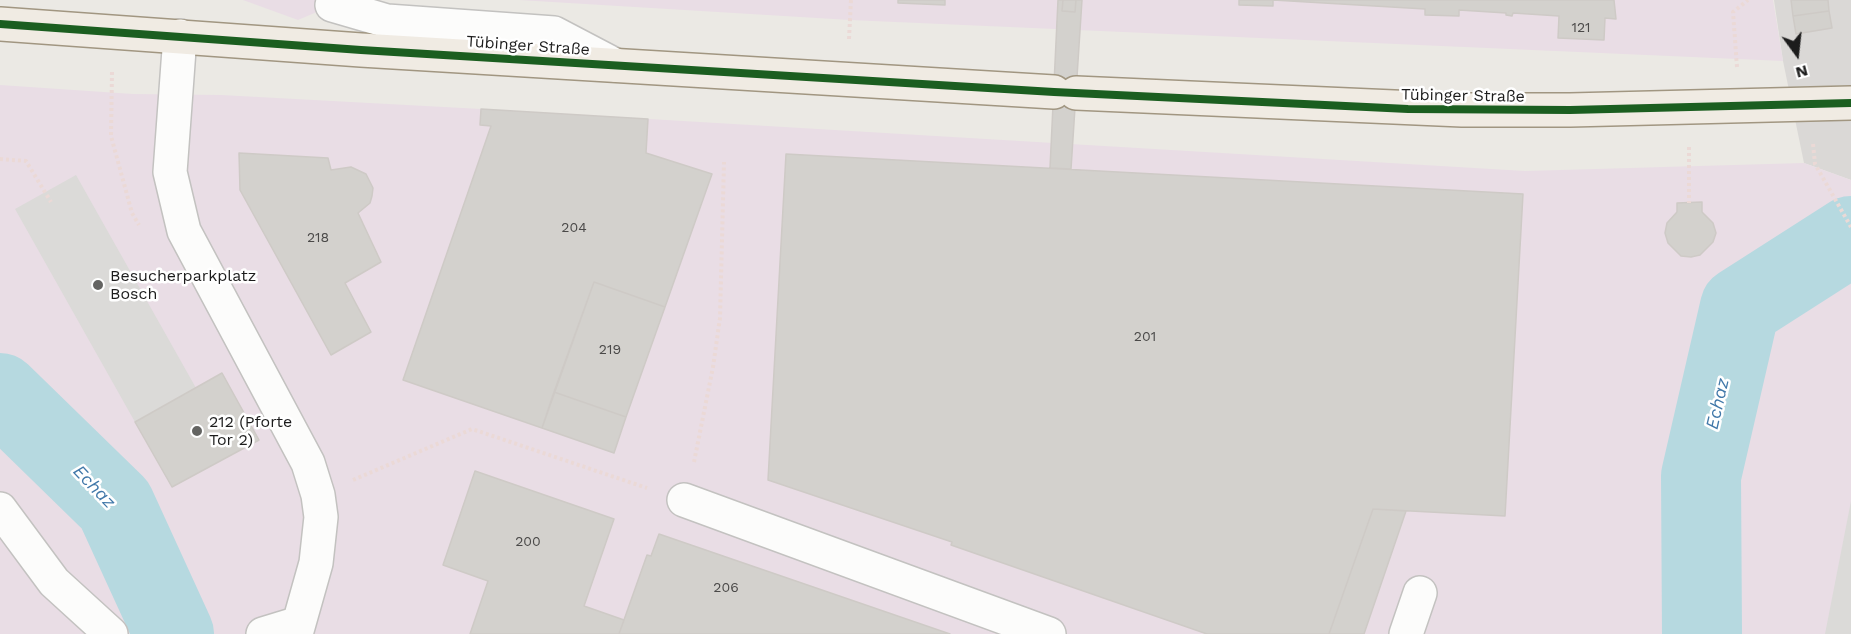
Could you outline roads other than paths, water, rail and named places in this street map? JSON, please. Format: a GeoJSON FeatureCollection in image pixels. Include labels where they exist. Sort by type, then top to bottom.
{"type":"FeatureCollection","features":[{"type":"Feature","properties":{"kind":"main road","name":"Tübinger Straße"},"geometry":{"type":"LineString","coordinates":[[0,24],[615,65],[1065,92],[1408,109],[1570,110],[1851,103]]}},
{"type":"Feature","properties":{"kind":"lane"},"geometry":{"type":"LineString","coordinates":[[332,5],[387,21],[554,33],[615,65]]}},
{"type":"Feature","properties":{"kind":"lane"},"geometry":{"type":"LineString","coordinates":[[180,36],[170,172],[184,231],[308,463],[318,495],[321,516],[316,563],[297,628],[263,634]]}},
{"type":"Feature","properties":{"kind":"lane"},"geometry":{"type":"LineString","coordinates":[[684,500],[1049,634]]}},
{"type":"Feature","properties":{"kind":"lane"},"geometry":{"type":"LineString","coordinates":[[0,509],[54,582],[111,634]]}},
{"type":"Feature","properties":{"kind":"lane"},"geometry":{"type":"LineString","coordinates":[[1406,634],[1420,593]]}},
{"type":"Feature","properties":{"kind":"waterway","name":"Echaz"},"geometry":{"type":"LineString","coordinates":[[1702,634],[1701,476],[1740,307],[1851,236]]}},
{"type":"Feature","properties":{"kind":"waterway","name":"Echaz"},"geometry":{"type":"LineString","coordinates":[[0,393],[115,505],[174,634]]}},
{"type":"Feature","properties":{"kind":"place","name":"Besucherparkplatz Bosch"},"geometry":{"type":"Point","coordinates":[98,285]}},
{"type":"Feature","properties":{"kind":"place","name":"212 (Pforte Tor 2)"},"geometry":{"type":"Point","coordinates":[197,431]}}]}
